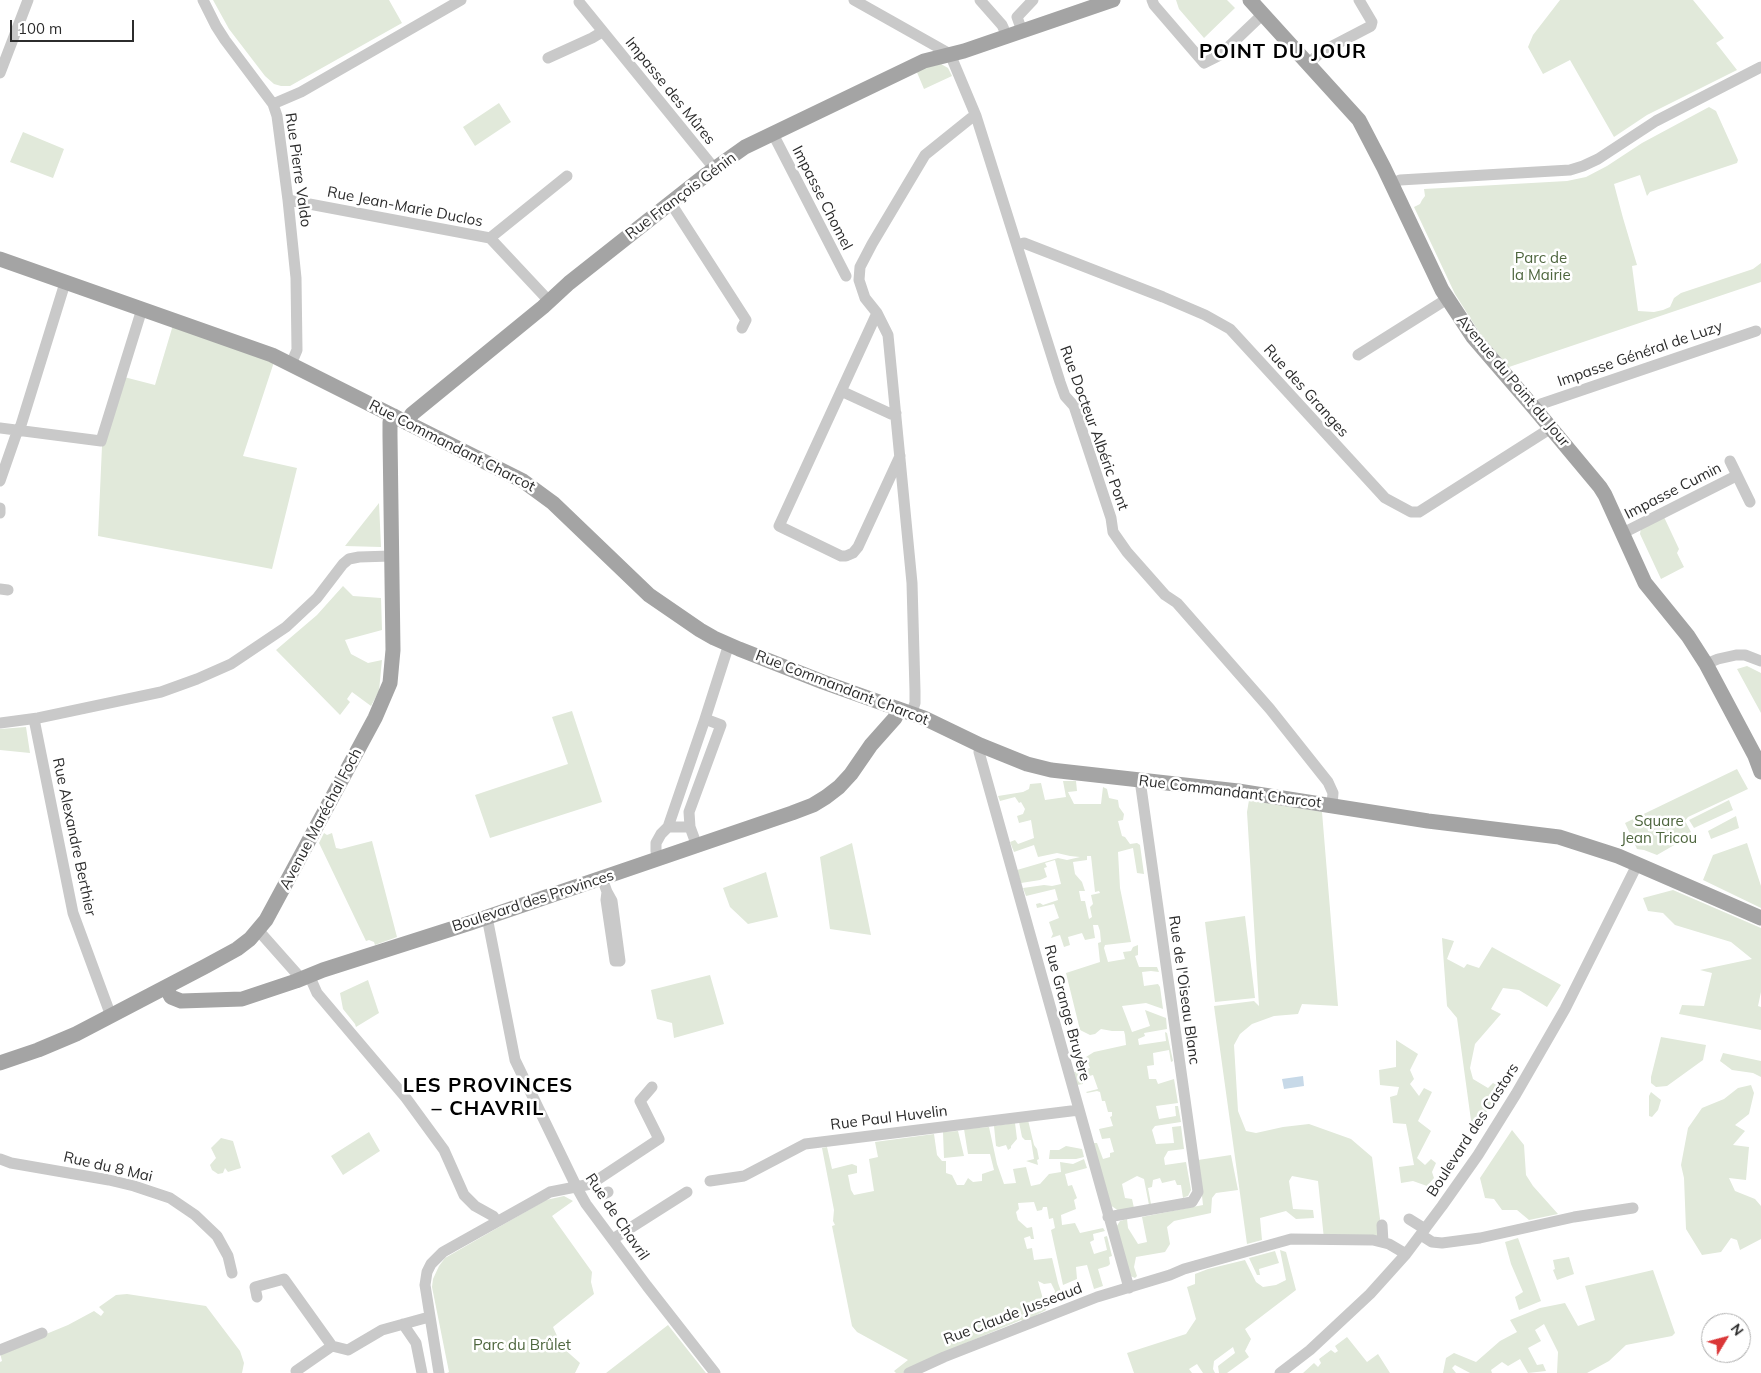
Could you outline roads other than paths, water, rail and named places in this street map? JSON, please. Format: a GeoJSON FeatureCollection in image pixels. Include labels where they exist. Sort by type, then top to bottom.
{"type":"FeatureCollection","features":[{"type":"Feature","properties":{"kind":"main road","name":"Rue François Génin"},"geometry":{"type":"LineString","coordinates":[[400,420],[412,414],[670,202],[714,168],[746,147],[924,61],[950,54],[1020,24],[1113,0]]}},
{"type":"Feature","properties":{"kind":"main road","name":"Avenue du Point du Jour"},"geometry":{"type":"LineString","coordinates":[[1250,0],[1359,120],[1447,299],[1473,337],[1600,487],[1646,583],[1688,636],[1706,664],[1755,756],[1761,772]]}},
{"type":"Feature","properties":{"kind":"main road","name":"Rue Commandant Charcot"},"geometry":{"type":"LineString","coordinates":[[0,259],[269,354],[291,364],[523,481],[541,493],[649,595],[700,630],[729,644],[823,682],[930,721],[980,745],[1027,764],[1051,770],[1238,791],[1428,822],[1559,837],[1618,856],[1761,918]]}},
{"type":"Feature","properties":{"kind":"main road","name":"Avenue Maréchal Foch"},"geometry":{"type":"LineString","coordinates":[[0,1063],[38,1050],[111,1016],[237,949],[258,930],[271,912],[376,718],[387,692],[393,650],[390,422],[400,420]]}},
{"type":"Feature","properties":{"kind":"main road","name":"Boulevard des Provinces"},"geometry":{"type":"LineString","coordinates":[[166,987],[171,998],[180,1001],[242,999],[487,917],[604,885],[659,859],[792,813],[826,797],[839,787],[850,774],[877,738],[895,718],[900,709]]}},
{"type":"Feature","properties":{"kind":"main road","name":"Boulevard des Provinces"},"geometry":{"type":"LineString","coordinates":[[877,738],[908,720],[930,721]]}},
{"type":"Feature","properties":{"kind":"street"},"geometry":{"type":"LineString","coordinates":[[0,73],[28,0]]}},
{"type":"Feature","properties":{"kind":"street","name":"Rue Pierre Valdo"},"geometry":{"type":"LineString","coordinates":[[203,0],[225,40],[273,104],[279,127],[296,278],[297,350],[291,364]]}},
{"type":"Feature","properties":{"kind":"street"},"geometry":{"type":"LineString","coordinates":[[273,104],[301,92],[460,0]]}},
{"type":"Feature","properties":{"kind":"street"},"geometry":{"type":"LineString","coordinates":[[854,0],[950,54]]}},
{"type":"Feature","properties":{"kind":"street"},"geometry":{"type":"LineString","coordinates":[[980,0],[1004,31]]}},
{"type":"Feature","properties":{"kind":"street"},"geometry":{"type":"LineString","coordinates":[[1020,24],[1033,0]]}},
{"type":"Feature","properties":{"kind":"street"},"geometry":{"type":"LineString","coordinates":[[1152,0],[1154,5],[1204,64],[1220,55],[1263,14]]}},
{"type":"Feature","properties":{"kind":"street"},"geometry":{"type":"LineString","coordinates":[[1307,64],[1323,51],[1371,26],[1372,22],[1359,0]]}},
{"type":"Feature","properties":{"kind":"street","name":"Impasse des Mûres"},"geometry":{"type":"LineString","coordinates":[[579,2],[714,168]]}},
{"type":"Feature","properties":{"kind":"street"},"geometry":{"type":"LineString","coordinates":[[548,58],[602,32]]}},
{"type":"Feature","properties":{"kind":"street","name":"Rue Docteur Albéric Pont"},"geometry":{"type":"LineString","coordinates":[[950,54],[976,116],[1060,382],[1065,396],[1074,406],[1111,518],[1113,532],[1165,595],[1177,603],[1270,709],[1328,782],[1333,793],[1332,805]]}},
{"type":"Feature","properties":{"kind":"street"},"geometry":{"type":"LineString","coordinates":[[1391,184],[1400,180],[1570,170],[1583,166],[1592,163],[1656,121],[1761,68]]}},
{"type":"Feature","properties":{"kind":"street"},"geometry":{"type":"LineString","coordinates":[[900,709],[915,703],[912,583],[888,335],[877,313],[865,298],[859,280],[860,268],[925,155],[976,116]]}},
{"type":"Feature","properties":{"kind":"street","name":"Impasse Chomel"},"geometry":{"type":"LineString","coordinates":[[773,134],[846,276]]}},
{"type":"Feature","properties":{"kind":"street"},"geometry":{"type":"LineString","coordinates":[[490,238],[567,176]]}},
{"type":"Feature","properties":{"kind":"street","name":"Rue Jean-Marie Duclos"},"geometry":{"type":"LineString","coordinates":[[288,200],[490,238],[549,301]]}},
{"type":"Feature","properties":{"kind":"street"},"geometry":{"type":"LineString","coordinates":[[670,202],[746,320],[742,328]]}},
{"type":"Feature","properties":{"kind":"street","name":"Rue des Granges"},"geometry":{"type":"LineString","coordinates":[[1018,245],[1024,244],[1163,297],[1205,315],[1230,329],[1384,498],[1411,512],[1419,512],[1430,506],[1551,428]]}},
{"type":"Feature","properties":{"kind":"street"},"geometry":{"type":"LineString","coordinates":[[0,481],[18,431],[65,283]]}},
{"type":"Feature","properties":{"kind":"street"},"geometry":{"type":"LineString","coordinates":[[1358,355],[1447,299]]}},
{"type":"Feature","properties":{"kind":"street"},"geometry":{"type":"LineString","coordinates":[[0,428],[100,440],[142,309]]}},
{"type":"Feature","properties":{"kind":"street"},"geometry":{"type":"LineString","coordinates":[[877,313],[779,526],[841,556],[853,553],[858,547],[900,454]]}},
{"type":"Feature","properties":{"kind":"street","name":"Impasse Général de Luzy"},"geometry":{"type":"LineString","coordinates":[[1535,409],[1540,404],[1756,331]]}},
{"type":"Feature","properties":{"kind":"street"},"geometry":{"type":"LineString","coordinates":[[841,391],[891,414],[896,413]]}},
{"type":"Feature","properties":{"kind":"street","name":"Impasse Cumin"},"geometry":{"type":"LineString","coordinates":[[1730,461],[1750,502]]}},
{"type":"Feature","properties":{"kind":"street","name":"Impasse Cumin"},"geometry":{"type":"LineString","coordinates":[[1623,533],[1736,476]]}},
{"type":"Feature","properties":{"kind":"street"},"geometry":{"type":"LineString","coordinates":[[0,508],[0,513]]}},
{"type":"Feature","properties":{"kind":"street"},"geometry":{"type":"LineString","coordinates":[[0,723],[34,719],[161,692],[197,679],[231,664],[295,619],[317,598],[349,559],[391,556]]}},
{"type":"Feature","properties":{"kind":"street"},"geometry":{"type":"LineString","coordinates":[[659,859],[656,843],[668,827],[729,644]]}},
{"type":"Feature","properties":{"kind":"street"},"geometry":{"type":"LineString","coordinates":[[1706,664],[1736,655],[1746,655],[1761,661]]}},
{"type":"Feature","properties":{"kind":"street","name":"Rue Alexandre Berthier"},"geometry":{"type":"LineString","coordinates":[[34,719],[73,913],[111,1016]]}},
{"type":"Feature","properties":{"kind":"street"},"geometry":{"type":"LineString","coordinates":[[697,846],[688,815],[721,725],[704,719]]}},
{"type":"Feature","properties":{"kind":"street","name":"Rue Grange Bruyère"},"geometry":{"type":"LineString","coordinates":[[980,745],[979,752],[1129,1288]]}},
{"type":"Feature","properties":{"kind":"street","name":"Rue de l'Oiseau Blanc"},"geometry":{"type":"LineString","coordinates":[[1108,1217],[1192,1202],[1198,1192],[1140,780]]}},
{"type":"Feature","properties":{"kind":"street"},"geometry":{"type":"LineString","coordinates":[[672,812],[680,816],[688,815]]}},
{"type":"Feature","properties":{"kind":"street"},"geometry":{"type":"LineString","coordinates":[[668,827],[690,827]]}},
{"type":"Feature","properties":{"kind":"street","name":"Boulevard des Castors"},"geometry":{"type":"LineString","coordinates":[[1280,1373],[1293,1369],[1370,1294],[1423,1232],[1478,1154],[1516,1094],[1565,1008],[1637,865]]}},
{"type":"Feature","properties":{"kind":"street"},"geometry":{"type":"LineString","coordinates":[[604,885],[612,901],[620,961],[615,961],[604,885]]}},
{"type":"Feature","properties":{"kind":"street","name":"Rue de Chavril"},"geometry":{"type":"LineString","coordinates":[[487,917],[515,1060],[577,1188],[586,1204],[651,1292],[715,1373]]}},
{"type":"Feature","properties":{"kind":"street"},"geometry":{"type":"LineString","coordinates":[[258,930],[298,974],[304,977],[406,1098],[444,1150],[464,1195],[475,1206],[497,1221]]}},
{"type":"Feature","properties":{"kind":"street"},"geometry":{"type":"LineString","coordinates":[[439,1373],[425,1286],[431,1264],[443,1252],[550,1192],[591,1184],[659,1139],[640,1101],[652,1087]]}},
{"type":"Feature","properties":{"kind":"street","name":"Rue Paul Huvelin"},"geometry":{"type":"LineString","coordinates":[[710,1180],[744,1176],[805,1144],[1078,1110]]}},
{"type":"Feature","properties":{"kind":"street","name":"Rue du 8 Mai"},"geometry":{"type":"LineString","coordinates":[[0,1159],[12,1163],[109,1180],[170,1198],[195,1216],[217,1236],[228,1256],[232,1272]]}},
{"type":"Feature","properties":{"kind":"street"},"geometry":{"type":"LineString","coordinates":[[613,1239],[687,1192]]}},
{"type":"Feature","properties":{"kind":"street"},"geometry":{"type":"LineString","coordinates":[[1409,1219],[1432,1242],[1442,1243],[1480,1238],[1574,1217],[1633,1208]]}},
{"type":"Feature","properties":{"kind":"street"},"geometry":{"type":"LineString","coordinates":[[1382,1224],[1383,1242],[1406,1254]]}},
{"type":"Feature","properties":{"kind":"street","name":"Rue Claude Jusseaud"},"geometry":{"type":"LineString","coordinates":[[909,1373],[944,1356],[1097,1297],[1184,1269],[1291,1239],[1373,1240],[1383,1242]]}},
{"type":"Feature","properties":{"kind":"street"},"geometry":{"type":"LineString","coordinates":[[257,1297],[255,1287],[284,1279],[332,1346],[348,1350],[382,1330],[429,1317]]}},
{"type":"Feature","properties":{"kind":"street"},"geometry":{"type":"LineString","coordinates":[[403,1324],[416,1344],[422,1373]]}},
{"type":"Feature","properties":{"kind":"street"},"geometry":{"type":"LineString","coordinates":[[0,1350],[42,1333]]}},
{"type":"Feature","properties":{"kind":"street"},"geometry":{"type":"LineString","coordinates":[[296,1372],[332,1346]]}},
{"type":"Feature","properties":{"kind":"water"},"geometry":{"type":"Polygon","coordinates":[[[1303,1076],[1304,1086],[1284,1089],[1282,1079],[1303,1076]]]}},
{"type":"Feature","properties":{"kind":"district","name":"POINT DU JOUR"},"geometry":{"type":"Point","coordinates":[1283,52]}},
{"type":"Feature","properties":{"kind":"district","name":"LES PROVINCES – CHAVRIL"},"geometry":{"type":"Point","coordinates":[488,1098]}},
{"type":"Feature","properties":{"kind":"park label","name":"Parc de la Mairie"},"geometry":{"type":"Point","coordinates":[1541,266]}},
{"type":"Feature","properties":{"kind":"park label","name":"Square Jean Tricou"},"geometry":{"type":"Point","coordinates":[1659,830]}},
{"type":"Feature","properties":{"kind":"park label","name":"Parc du Brûlet"},"geometry":{"type":"Point","coordinates":[522,1345]}}]}
